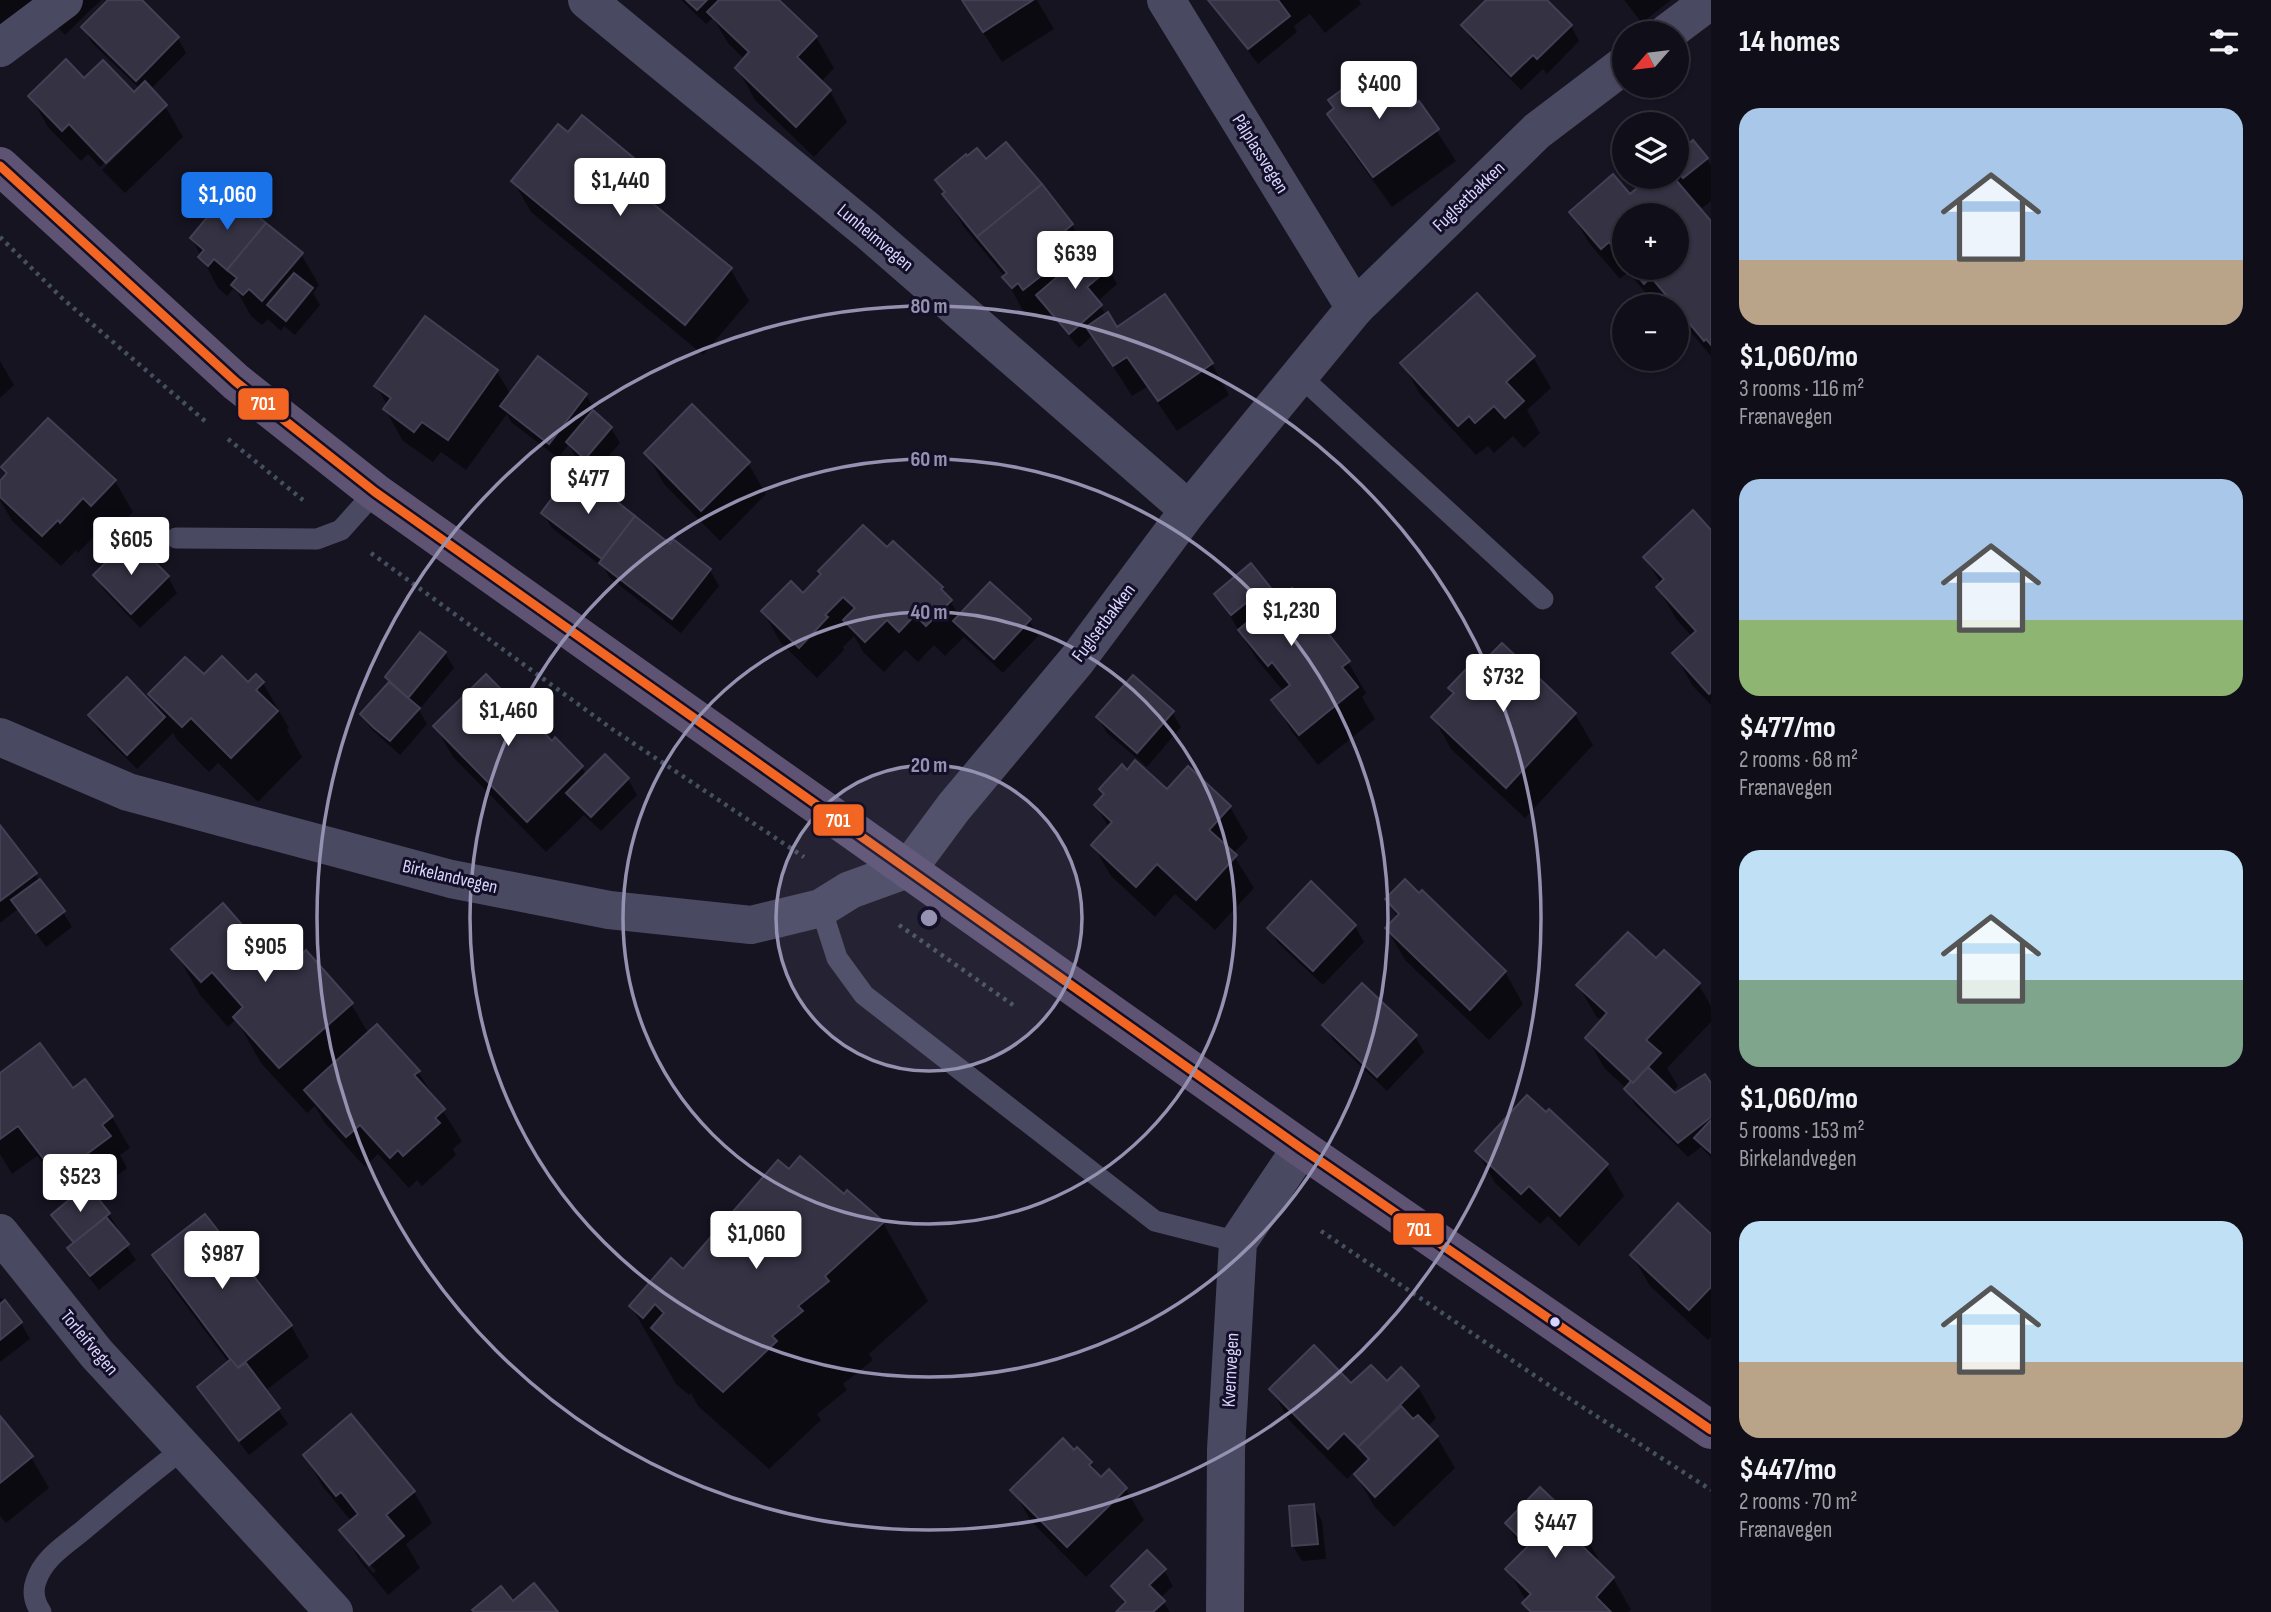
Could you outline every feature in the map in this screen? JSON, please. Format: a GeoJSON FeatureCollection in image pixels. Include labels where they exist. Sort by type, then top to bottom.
{"type":"FeatureCollection","features":[{"type":"Feature","properties":{"kind":"main road"},"geometry":{"type":"LineString","coordinates":[[0,166],[236,382],[375,492],[1301,1148],[1711,1430]]}},
{"type":"Feature","properties":{"kind":"street"},"geometry":{"type":"LineString","coordinates":[[0,48],[64,0]]}},
{"type":"Feature","properties":{"kind":"street","name":"Lunheimvegen"},"geometry":{"type":"LineString","coordinates":[[587,0],[868,231],[1189,510]]}},
{"type":"Feature","properties":{"kind":"street","name":"Pålplassvegen"},"geometry":{"type":"LineString","coordinates":[[1166,0],[1355,308]]}},
{"type":"Feature","properties":{"kind":"street"},"geometry":{"type":"LineString","coordinates":[[1683,21],[1711,0]]}},
{"type":"Feature","properties":{"kind":"street","name":"Fuglsetbakken"},"geometry":{"type":"LineString","coordinates":[[908,869],[954,807],[1076,660],[1189,510],[1355,308],[1537,131],[1612,74]]}},
{"type":"Feature","properties":{"kind":"street","name":"Birkelandvegen"},"geometry":{"type":"LineString","coordinates":[[0,737],[128,792],[451,879],[609,911],[751,925],[821,908],[850,890],[908,869]]}},
{"type":"Feature","properties":{"kind":"street"},"geometry":{"type":"LineString","coordinates":[[1238,1242],[1301,1148]]}},
{"type":"Feature","properties":{"kind":"street","name":"Torleifvegen"},"geometry":{"type":"LineString","coordinates":[[0,1233],[96,1353],[334,1612]]}},
{"type":"Feature","properties":{"kind":"street","name":"Kvernvegen"},"geometry":{"type":"LineString","coordinates":[[1225,1612],[1226,1450],[1238,1242]]}},
{"type":"Feature","properties":{"kind":"lane"},"geometry":{"type":"LineString","coordinates":[[1300,376],[1543,599]]}},
{"type":"Feature","properties":{"kind":"lane"},"geometry":{"type":"LineString","coordinates":[[176,538],[317,539],[341,530],[375,492]]}},
{"type":"Feature","properties":{"kind":"lane"},"geometry":{"type":"LineString","coordinates":[[821,908],[837,958],[864,995],[1155,1221],[1238,1242]]}},
{"type":"Feature","properties":{"kind":"lane"},"geometry":{"type":"LineString","coordinates":[[41,1612],[34,1593],[36,1580],[49,1560],[133,1487],[183,1449]]}},
{"type":"Feature","properties":{"kind":"path"},"geometry":{"type":"LineString","coordinates":[[1321,1231],[1556,1390],[1711,1490]]}},
{"type":"Feature","properties":{"kind":"building"},"geometry":{"type":"Polygon","coordinates":[[[108,0],[142,0],[179,37],[136,81],[81,27],[108,0]]]}},
{"type":"Feature","properties":{"kind":"building"},"geometry":{"type":"Polygon","coordinates":[[[686,0],[707,0],[697,10],[686,0]]]}},
{"type":"Feature","properties":{"kind":"building"},"geometry":{"type":"Polygon","coordinates":[[[719,0],[779,0],[817,36],[797,57],[831,90],[796,127],[735,68],[749,52],[707,12],[719,0]]]}},
{"type":"Feature","properties":{"kind":"building"},"geometry":{"type":"Polygon","coordinates":[[[962,0],[1033,0],[983,32],[962,0]]]}},
{"type":"Feature","properties":{"kind":"building"},"geometry":{"type":"Polygon","coordinates":[[[1208,0],[1278,0],[1290,16],[1248,49],[1208,0]]]}},
{"type":"Feature","properties":{"kind":"building"},"geometry":{"type":"Polygon","coordinates":[[[1486,0],[1547,0],[1572,25],[1537,59],[1533,55],[1511,76],[1461,25],[1486,0]]]}},
{"type":"Feature","properties":{"kind":"building"},"geometry":{"type":"Polygon","coordinates":[[[66,59],[84,78],[103,60],[134,92],[145,81],[167,105],[106,163],[69,124],[62,131],[28,96],[66,59]]]}},
{"type":"Feature","properties":{"kind":"building"},"geometry":{"type":"Polygon","coordinates":[[[1370,69],[1377,78],[1384,73],[1410,108],[1419,101],[1439,129],[1373,177],[1327,114],[1334,108],[1328,100],[1370,69]]]}},
{"type":"Feature","properties":{"kind":"building"},"geometry":{"type":"Polygon","coordinates":[[[582,115],[635,159],[620,177],[732,268],[685,325],[511,181],[558,124],[568,132],[582,115]]]}},
{"type":"Feature","properties":{"kind":"building"},"geometry":{"type":"Polygon","coordinates":[[[1693,140],[1708,158],[1689,173],[1689,143],[1693,140]]]}},
{"type":"Feature","properties":{"kind":"building"},"geometry":{"type":"Polygon","coordinates":[[[1006,142],[1042,184],[977,237],[942,194],[945,192],[935,180],[977,148],[986,159],[1006,142]]]}},
{"type":"Feature","properties":{"kind":"building"},"geometry":{"type":"Polygon","coordinates":[[[1612,175],[1612,189],[1626,189],[1630,194],[1636,189],[1684,189],[1711,221],[1711,345],[1706,339],[1704,341],[1689,323],[1689,294],[1665,294],[1653,280],[1689,280],[1689,203],[1612,203],[1612,246],[1609,242],[1601,249],[1569,212],[1612,175]]]}},
{"type":"Feature","properties":{"kind":"building"},"geometry":{"type":"Polygon","coordinates":[[[1042,184],[1073,224],[1038,253],[1048,264],[1044,269],[1046,272],[1023,290],[1018,283],[1012,288],[1002,277],[1007,273],[977,237],[1042,184]]]}},
{"type":"Feature","properties":{"kind":"building"},"geometry":{"type":"Polygon","coordinates":[[[229,191],[266,223],[227,270],[214,259],[208,266],[198,257],[204,250],[190,238],[229,191]]]}},
{"type":"Feature","properties":{"kind":"building"},"geometry":{"type":"Polygon","coordinates":[[[266,223],[303,253],[262,301],[249,289],[243,295],[231,285],[237,278],[227,270],[266,223]]]}},
{"type":"Feature","properties":{"kind":"building"},"geometry":{"type":"Polygon","coordinates":[[[1092,247],[1110,268],[1087,287],[1102,305],[1069,334],[1036,295],[1092,247]]]}},
{"type":"Feature","properties":{"kind":"building"},"geometry":{"type":"Polygon","coordinates":[[[294,273],[313,288],[286,321],[267,305],[294,273]]]}},
{"type":"Feature","properties":{"kind":"building"},"geometry":{"type":"Polygon","coordinates":[[[1477,293],[1535,356],[1506,382],[1524,401],[1505,418],[1494,406],[1475,423],[1469,416],[1458,426],[1400,363],[1477,293]]]}},
{"type":"Feature","properties":{"kind":"building"},"geometry":{"type":"Polygon","coordinates":[[[1165,294],[1213,363],[1158,401],[1127,357],[1113,366],[1086,327],[1108,312],[1117,327],[1165,294]]]}},
{"type":"Feature","properties":{"kind":"building"},"geometry":{"type":"Polygon","coordinates":[[[425,316],[498,370],[448,440],[422,422],[414,432],[383,409],[391,398],[374,386],[425,316]]]}},
{"type":"Feature","properties":{"kind":"building"},"geometry":{"type":"Polygon","coordinates":[[[538,356],[587,394],[549,444],[500,406],[538,356]]]}},
{"type":"Feature","properties":{"kind":"building"},"geometry":{"type":"Polygon","coordinates":[[[692,404],[750,462],[701,511],[644,453],[692,404]]]}},
{"type":"Feature","properties":{"kind":"building"},"geometry":{"type":"Polygon","coordinates":[[[593,410],[612,427],[585,459],[566,442],[593,410]]]}},
{"type":"Feature","properties":{"kind":"building"},"geometry":{"type":"Polygon","coordinates":[[[48,418],[116,480],[91,506],[83,498],[60,523],[58,520],[42,536],[0,497],[0,481],[7,473],[1,467],[48,418]]]}},
{"type":"Feature","properties":{"kind":"building"},"geometry":{"type":"Polygon","coordinates":[[[570,474],[596,495],[601,489],[635,516],[602,559],[541,513],[570,474]]]}},
{"type":"Feature","properties":{"kind":"building"},"geometry":{"type":"Polygon","coordinates":[[[1693,510],[1711,530],[1709,694],[1672,653],[1696,631],[1656,587],[1664,579],[1643,557],[1693,510]]]}},
{"type":"Feature","properties":{"kind":"building"},"geometry":{"type":"Polygon","coordinates":[[[635,516],[670,544],[673,539],[711,569],[672,619],[599,563],[635,516]]]}},
{"type":"Feature","properties":{"kind":"building"},"geometry":{"type":"Polygon","coordinates":[[[863,525],[887,547],[893,541],[943,587],[941,589],[952,600],[926,626],[915,615],[899,632],[887,620],[865,642],[843,620],[855,608],[843,597],[799,648],[761,611],[791,581],[803,593],[821,574],[818,571],[863,525]]]}},
{"type":"Feature","properties":{"kind":"building"},"geometry":{"type":"Polygon","coordinates":[[[128,541],[145,559],[148,555],[169,576],[131,614],[93,575],[128,541]]]}},
{"type":"Feature","properties":{"kind":"building"},"geometry":{"type":"Polygon","coordinates":[[[1251,563],[1279,598],[1292,588],[1350,661],[1342,667],[1358,687],[1299,735],[1271,700],[1290,685],[1272,662],[1268,666],[1238,630],[1256,615],[1246,603],[1231,615],[1214,594],[1251,563]]]}},
{"type":"Feature","properties":{"kind":"building"},"geometry":{"type":"Polygon","coordinates":[[[990,582],[1031,619],[994,659],[953,621],[990,582]]]}},
{"type":"Feature","properties":{"kind":"building"},"geometry":{"type":"Polygon","coordinates":[[[420,632],[446,652],[408,698],[385,677],[420,632]]]}},
{"type":"Feature","properties":{"kind":"building"},"geometry":{"type":"Polygon","coordinates":[[[1502,643],[1576,713],[1506,788],[1431,717],[1454,693],[1448,688],[1477,658],[1482,663],[1502,643]]]}},
{"type":"Feature","properties":{"kind":"building"},"geometry":{"type":"Polygon","coordinates":[[[222,656],[248,682],[256,674],[264,682],[256,690],[278,711],[231,758],[191,718],[182,727],[148,694],[185,657],[204,674],[222,656]]]}},
{"type":"Feature","properties":{"kind":"building"},"geometry":{"type":"Polygon","coordinates":[[[486,674],[552,741],[555,737],[583,766],[527,822],[433,726],[486,674]]]}},
{"type":"Feature","properties":{"kind":"building"},"geometry":{"type":"Polygon","coordinates":[[[1133,675],[1174,711],[1137,753],[1096,717],[1133,675]]]}},
{"type":"Feature","properties":{"kind":"building"},"geometry":{"type":"Polygon","coordinates":[[[127,677],[165,717],[127,755],[88,715],[127,677]]]}},
{"type":"Feature","properties":{"kind":"building"},"geometry":{"type":"Polygon","coordinates":[[[389,682],[420,708],[390,741],[360,714],[389,682]]]}},
{"type":"Feature","properties":{"kind":"building"},"geometry":{"type":"Polygon","coordinates":[[[605,754],[629,778],[591,817],[566,793],[605,754]]]}},
{"type":"Feature","properties":{"kind":"building"},"geometry":{"type":"Polygon","coordinates":[[[1135,760],[1167,789],[1188,766],[1231,806],[1209,830],[1237,855],[1196,900],[1157,864],[1136,887],[1091,845],[1112,822],[1094,805],[1104,794],[1099,789],[1122,764],[1127,770],[1135,760]]]}},
{"type":"Feature","properties":{"kind":"building"},"geometry":{"type":"Polygon","coordinates":[[[0,825],[37,873],[0,901],[0,825]]]}},
{"type":"Feature","properties":{"kind":"building"},"geometry":{"type":"Polygon","coordinates":[[[40,879],[65,911],[36,933],[11,900],[40,879]]]}},
{"type":"Feature","properties":{"kind":"building"},"geometry":{"type":"Polygon","coordinates":[[[1405,879],[1419,893],[1422,890],[1506,971],[1470,1010],[1385,928],[1399,914],[1385,899],[1405,879]]]}},
{"type":"Feature","properties":{"kind":"building"},"geometry":{"type":"Polygon","coordinates":[[[1311,881],[1356,925],[1313,971],[1267,928],[1311,881]]]}},
{"type":"Feature","properties":{"kind":"building"},"geometry":{"type":"Polygon","coordinates":[[[223,903],[265,951],[282,937],[300,956],[306,950],[353,1003],[279,1068],[233,1017],[243,1007],[212,972],[201,982],[171,949],[223,903]]]}},
{"type":"Feature","properties":{"kind":"building"},"geometry":{"type":"Polygon","coordinates":[[[1628,932],[1656,958],[1664,950],[1700,983],[1646,1040],[1661,1053],[1633,1083],[1585,1038],[1607,1013],[1576,985],[1628,932]]]}},
{"type":"Feature","properties":{"kind":"building"},"geometry":{"type":"Polygon","coordinates":[[[1362,983],[1417,1035],[1377,1077],[1322,1025],[1362,983]]]}},
{"type":"Feature","properties":{"kind":"building"},"geometry":{"type":"Polygon","coordinates":[[[377,1024],[420,1071],[414,1075],[445,1109],[435,1118],[440,1123],[403,1156],[398,1150],[390,1158],[360,1125],[346,1137],[304,1090],[377,1024]]]}},
{"type":"Feature","properties":{"kind":"building"},"geometry":{"type":"Polygon","coordinates":[[[40,1043],[73,1088],[85,1079],[113,1116],[102,1125],[111,1136],[57,1176],[18,1126],[0,1139],[0,1073],[40,1043]]]}},
{"type":"Feature","properties":{"kind":"building"},"geometry":{"type":"Polygon","coordinates":[[[1648,1067],[1675,1093],[1705,1074],[1711,1083],[1711,1117],[1678,1143],[1624,1089],[1648,1067]]]}},
{"type":"Feature","properties":{"kind":"building"},"geometry":{"type":"Polygon","coordinates":[[[1527,1095],[1546,1112],[1549,1109],[1608,1164],[1560,1216],[1529,1186],[1521,1194],[1475,1151],[1527,1095]]]}},
{"type":"Feature","properties":{"kind":"building"},"geometry":{"type":"Polygon","coordinates":[[[1711,1120],[1711,1153],[1694,1138],[1711,1120]]]}},
{"type":"Feature","properties":{"kind":"building"},"geometry":{"type":"Polygon","coordinates":[[[800,1156],[844,1194],[847,1190],[884,1222],[825,1276],[829,1281],[798,1306],[803,1311],[772,1336],[777,1341],[723,1392],[651,1328],[664,1313],[655,1304],[643,1318],[629,1306],[671,1258],[683,1269],[778,1160],[789,1169],[800,1156]]]}},
{"type":"Feature","properties":{"kind":"building"},"geometry":{"type":"Polygon","coordinates":[[[87,1185],[110,1213],[74,1243],[51,1215],[87,1185]]]}},
{"type":"Feature","properties":{"kind":"building"},"geometry":{"type":"Polygon","coordinates":[[[1678,1203],[1711,1234],[1711,1287],[1689,1310],[1630,1255],[1678,1203]]]}},
{"type":"Feature","properties":{"kind":"building"},"geometry":{"type":"Polygon","coordinates":[[[205,1214],[292,1325],[237,1368],[152,1255],[205,1214]]]}},
{"type":"Feature","properties":{"kind":"building"},"geometry":{"type":"Polygon","coordinates":[[[106,1217],[129,1244],[90,1276],[67,1248],[106,1217]]]}},
{"type":"Feature","properties":{"kind":"building"},"geometry":{"type":"Polygon","coordinates":[[[5,1300],[22,1322],[0,1340],[0,1304],[5,1300]]]}},
{"type":"Feature","properties":{"kind":"building"},"geometry":{"type":"Polygon","coordinates":[[[1314,1345],[1351,1383],[1371,1365],[1387,1381],[1401,1367],[1419,1386],[1358,1447],[1344,1433],[1328,1449],[1269,1389],[1314,1345]]]}},
{"type":"Feature","properties":{"kind":"building"},"geometry":{"type":"Polygon","coordinates":[[[231,1359],[238,1368],[246,1363],[280,1408],[239,1441],[197,1387],[231,1359]]]}},
{"type":"Feature","properties":{"kind":"building"},"geometry":{"type":"Polygon","coordinates":[[[1401,1406],[1413,1419],[1418,1415],[1438,1436],[1375,1497],[1354,1474],[1369,1459],[1358,1447],[1401,1406]]]}},
{"type":"Feature","properties":{"kind":"building"},"geometry":{"type":"Polygon","coordinates":[[[351,1414],[415,1491],[386,1515],[404,1536],[369,1565],[339,1530],[358,1514],[341,1492],[336,1496],[303,1455],[351,1414]]]}},
{"type":"Feature","properties":{"kind":"building"},"geometry":{"type":"Polygon","coordinates":[[[0,1416],[33,1456],[0,1483],[0,1416]]]}},
{"type":"Feature","properties":{"kind":"building"},"geometry":{"type":"Polygon","coordinates":[[[1063,1438],[1074,1450],[1077,1447],[1092,1462],[1089,1465],[1101,1477],[1109,1469],[1127,1488],[1067,1547],[1010,1490],[1063,1438]]]}},
{"type":"Feature","properties":{"kind":"building"},"geometry":{"type":"Polygon","coordinates":[[[1540,1487],[1581,1526],[1572,1536],[1614,1577],[1596,1597],[1611,1612],[1531,1612],[1522,1603],[1531,1594],[1505,1569],[1528,1546],[1505,1523],[1540,1487]]]}},
{"type":"Feature","properties":{"kind":"building"},"geometry":{"type":"Polygon","coordinates":[[[1314,1504],[1318,1544],[1292,1546],[1289,1506],[1314,1504]]]}},
{"type":"Feature","properties":{"kind":"building"},"geometry":{"type":"Polygon","coordinates":[[[1147,1550],[1166,1569],[1149,1585],[1165,1601],[1153,1612],[1116,1612],[1126,1602],[1111,1586],[1147,1550]]]}},
{"type":"Feature","properties":{"kind":"building"},"geometry":{"type":"Polygon","coordinates":[[[534,1583],[558,1612],[472,1610],[501,1586],[513,1601],[534,1583]]]}},
{"type":"Feature","properties":{"kind":"transit line","name":"701"},"geometry":{"type":"LineString","coordinates":[[0,166],[236,382],[375,492],[1301,1148],[1711,1430]]}}]}
